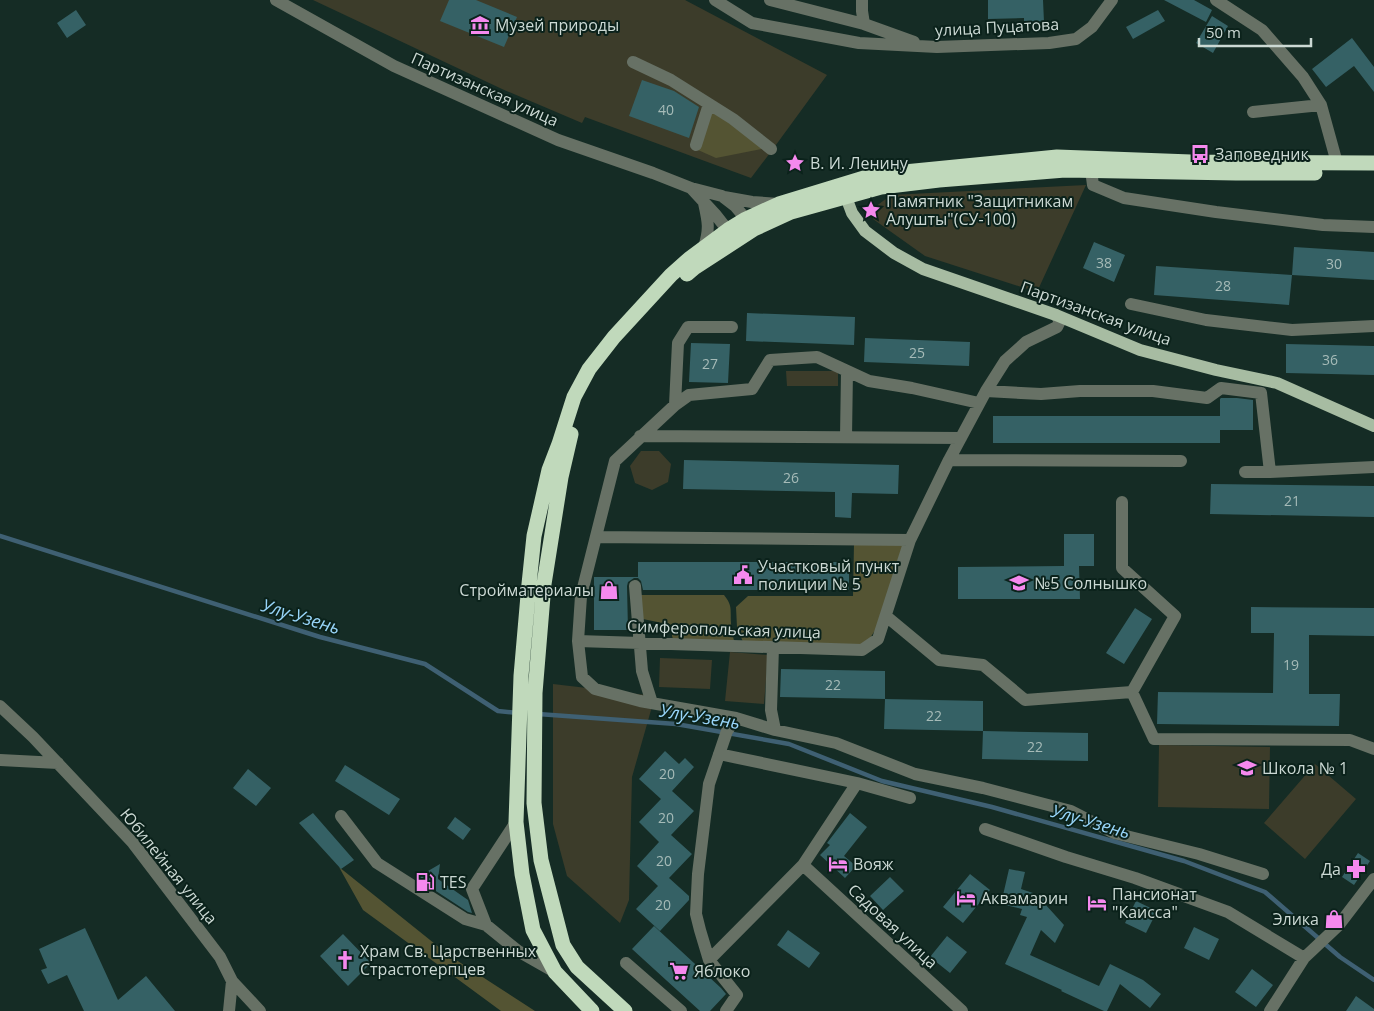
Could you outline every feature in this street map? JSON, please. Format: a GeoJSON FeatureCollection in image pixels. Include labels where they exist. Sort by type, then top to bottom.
{"type":"FeatureCollection","features":[{"type":"Feature","properties":{"kind":"highway"},"geometry":{"type":"LineString","coordinates":[[618,1009],[608,996],[577,967],[563,945],[541,860],[534,803],[535,725],[528,692],[523,652],[534,536],[549,470],[574,398],[589,369],[614,337],[671,275],[704,248],[785,208],[844,190],[874,175],[1057,158],[1191,162],[1374,163]]}},
{"type":"Feature","properties":{"kind":"highway"},"geometry":{"type":"LineString","coordinates":[[844,190],[1065,170],[1236,173],[1374,171]]}},
{"type":"Feature","properties":{"kind":"highway"},"geometry":{"type":"LineString","coordinates":[[592,1011],[555,972],[533,930],[522,874],[516,822],[519,727],[528,692],[561,477],[580,395],[610,352],[656,302],[732,235]]}},
{"type":"Feature","properties":{"kind":"main road","name":"Партизанская улица"},"geometry":{"type":"LineString","coordinates":[[844,190],[852,213],[865,232],[894,253],[923,269],[1056,316],[1140,350],[1216,370],[1277,383],[1374,426]]}},
{"type":"Feature","properties":{"kind":"street","name":"Партизанская улица"},"geometry":{"type":"LineString","coordinates":[[276,0],[394,66],[558,140],[691,188],[722,196],[735,206],[750,224]]}},
{"type":"Feature","properties":{"kind":"street","name":"улица Пуцатова"},"geometry":{"type":"LineString","coordinates":[[715,0],[752,23],[860,43],[926,46],[1049,43],[1076,39],[1092,27],[1112,0]]}},
{"type":"Feature","properties":{"kind":"street","name":"улица Пуцатова"},"geometry":{"type":"LineString","coordinates":[[770,0],[864,24],[926,46]]}},
{"type":"Feature","properties":{"kind":"street"},"geometry":{"type":"LineString","coordinates":[[1216,0],[1262,30],[1303,77],[1321,105],[1337,163]]}},
{"type":"Feature","properties":{"kind":"street"},"geometry":{"type":"LineString","coordinates":[[862,5],[864,24]]}},
{"type":"Feature","properties":{"kind":"street"},"geometry":{"type":"LineString","coordinates":[[633,62],[671,80],[733,119],[771,149]]}},
{"type":"Feature","properties":{"kind":"street"},"geometry":{"type":"LineString","coordinates":[[696,145],[709,104]]}},
{"type":"Feature","properties":{"kind":"street"},"geometry":{"type":"LineString","coordinates":[[1252,112],[1321,105]]}},
{"type":"Feature","properties":{"kind":"street"},"geometry":{"type":"LineString","coordinates":[[1091,170],[1093,184],[1124,198],[1216,212],[1323,225],[1374,227]]}},
{"type":"Feature","properties":{"kind":"street","name":"Партизанская улица"},"geometry":{"type":"LineString","coordinates":[[691,188],[716,214],[732,235]]}},
{"type":"Feature","properties":{"kind":"street"},"geometry":{"type":"LineString","coordinates":[[722,196],[785,208]]}},
{"type":"Feature","properties":{"kind":"street"},"geometry":{"type":"LineString","coordinates":[[704,203],[708,234],[704,248]]}},
{"type":"Feature","properties":{"kind":"street"},"geometry":{"type":"LineString","coordinates":[[1131,304],[1206,320],[1292,330],[1374,326]]}},
{"type":"Feature","properties":{"kind":"street","name":"Симферопольская улица"},"geometry":{"type":"LineString","coordinates":[[578,641],[862,650],[878,639],[910,540],[979,403],[1006,361],[1026,342],[1057,327],[1060,322],[1056,316]]}},
{"type":"Feature","properties":{"kind":"street"},"geometry":{"type":"LineString","coordinates":[[675,405],[678,343],[688,327],[732,328]]}},
{"type":"Feature","properties":{"kind":"street"},"geometry":{"type":"LineString","coordinates":[[979,403],[912,388],[869,381],[818,357],[770,360],[752,389],[689,395],[675,405],[614,461],[581,596],[578,641],[582,677],[595,689],[652,703],[736,718],[775,730],[836,743],[915,774],[984,788],[1071,812],[1114,833],[1199,854],[1263,874]]}},
{"type":"Feature","properties":{"kind":"street"},"geometry":{"type":"LineString","coordinates":[[846,437],[847,371]]}},
{"type":"Feature","properties":{"kind":"street"},"geometry":{"type":"LineString","coordinates":[[986,391],[1042,394],[1080,391],[1153,391],[1208,398],[1221,388],[1261,393],[1270,472]]}},
{"type":"Feature","properties":{"kind":"street"},"geometry":{"type":"LineString","coordinates":[[640,436],[961,438]]}},
{"type":"Feature","properties":{"kind":"street"},"geometry":{"type":"LineString","coordinates":[[949,460],[1181,461]]}},
{"type":"Feature","properties":{"kind":"street"},"geometry":{"type":"LineString","coordinates":[[1245,472],[1374,467]]}},
{"type":"Feature","properties":{"kind":"street"},"geometry":{"type":"LineString","coordinates":[[1122,502],[1122,568],[1175,616],[1132,692]]}},
{"type":"Feature","properties":{"kind":"street"},"geometry":{"type":"LineString","coordinates":[[596,537],[910,540]]}},
{"type":"Feature","properties":{"kind":"street"},"geometry":{"type":"LineString","coordinates":[[636,586],[642,671],[652,703]]}},
{"type":"Feature","properties":{"kind":"street"},"geometry":{"type":"LineString","coordinates":[[886,616],[939,660],[983,665],[1025,700],[1132,692]]}},
{"type":"Feature","properties":{"kind":"street"},"geometry":{"type":"LineString","coordinates":[[773,647],[772,710],[775,730]]}},
{"type":"Feature","properties":{"kind":"street"},"geometry":{"type":"LineString","coordinates":[[1132,692],[1154,739],[1350,740],[1374,749]]}},
{"type":"Feature","properties":{"kind":"street","name":"Юбилейная улица"},"geometry":{"type":"LineString","coordinates":[[0,706],[58,763],[133,842],[220,957],[232,981],[260,1011]]}},
{"type":"Feature","properties":{"kind":"street"},"geometry":{"type":"LineString","coordinates":[[726,1011],[737,995],[709,960],[696,914],[698,874],[709,784],[726,733],[736,718]]}},
{"type":"Feature","properties":{"kind":"street"},"geometry":{"type":"LineString","coordinates":[[719,754],[857,783],[910,798]]}},
{"type":"Feature","properties":{"kind":"street"},"geometry":{"type":"LineString","coordinates":[[0,760],[58,763]]}},
{"type":"Feature","properties":{"kind":"street"},"geometry":{"type":"LineString","coordinates":[[709,960],[803,865],[857,783]]}},
{"type":"Feature","properties":{"kind":"street"},"geometry":{"type":"LineString","coordinates":[[341,816],[377,863],[465,919],[486,925],[518,951],[555,972]]}},
{"type":"Feature","properties":{"kind":"street"},"geometry":{"type":"LineString","coordinates":[[486,925],[472,889],[516,822]]}},
{"type":"Feature","properties":{"kind":"street"},"geometry":{"type":"LineString","coordinates":[[985,829],[1135,878],[1228,912],[1304,958]]}},
{"type":"Feature","properties":{"kind":"street","name":"Садовая улица"},"geometry":{"type":"LineString","coordinates":[[803,865],[962,1011]]}},
{"type":"Feature","properties":{"kind":"street"},"geometry":{"type":"LineString","coordinates":[[1271,1011],[1304,958],[1338,926],[1374,879]]}},
{"type":"Feature","properties":{"kind":"street"},"geometry":{"type":"LineString","coordinates":[[626,963],[681,1011]]}},
{"type":"Feature","properties":{"kind":"street"},"geometry":{"type":"LineString","coordinates":[[229,1011],[232,981]]}},
{"type":"Feature","properties":{"kind":"green space"},"geometry":{"type":"Polygon","coordinates":[[[313,0],[685,0],[827,75],[751,178],[585,117],[582,123],[502,89],[313,0]]]}},
{"type":"Feature","properties":{"kind":"green space"},"geometry":{"type":"Polygon","coordinates":[[[1086,185],[1037,292],[925,256],[873,219],[875,207],[891,195],[1086,185]]]}},
{"type":"Feature","properties":{"kind":"green space"},"geometry":{"type":"Polygon","coordinates":[[[786,371],[838,371],[838,386],[787,386],[786,371]]]}},
{"type":"Feature","properties":{"kind":"green space"},"geometry":{"type":"Polygon","coordinates":[[[641,451],[659,451],[671,464],[668,482],[652,490],[635,483],[630,466],[641,451]]]}},
{"type":"Feature","properties":{"kind":"green space"},"geometry":{"type":"Polygon","coordinates":[[[730,652],[768,655],[764,704],[725,701],[730,652]]]}},
{"type":"Feature","properties":{"kind":"green space"},"geometry":{"type":"Polygon","coordinates":[[[660,658],[712,660],[710,689],[659,687],[660,658]]]}},
{"type":"Feature","properties":{"kind":"green space"},"geometry":{"type":"Polygon","coordinates":[[[553,684],[655,696],[632,777],[629,900],[620,923],[567,876],[553,824],[553,684]]]}},
{"type":"Feature","properties":{"kind":"green space"},"geometry":{"type":"Polygon","coordinates":[[[1159,745],[1270,747],[1269,809],[1158,807],[1159,745]]]}},
{"type":"Feature","properties":{"kind":"green space"},"geometry":{"type":"Polygon","coordinates":[[[1315,764],[1356,799],[1305,859],[1264,823],[1315,764]]]}},
{"type":"Feature","properties":{"kind":"shaded area"},"geometry":{"type":"Polygon","coordinates":[[[710,107],[767,148],[716,158],[698,150],[710,107]]]}},
{"type":"Feature","properties":{"kind":"shaded area"},"geometry":{"type":"Polygon","coordinates":[[[854,543],[905,544],[878,626],[870,638],[861,646],[743,642],[737,627],[736,607],[748,596],[853,596],[854,543]]]}},
{"type":"Feature","properties":{"kind":"shaded area"},"geometry":{"type":"Polygon","coordinates":[[[640,595],[724,595],[730,605],[731,628],[735,644],[674,642],[672,625],[643,619],[640,595]]]}},
{"type":"Feature","properties":{"kind":"shaded area"},"geometry":{"type":"Polygon","coordinates":[[[339,867],[450,956],[535,1011],[501,1011],[363,910],[339,867]]]}},
{"type":"Feature","properties":{"kind":"building"},"geometry":{"type":"Polygon","coordinates":[[[449,0],[476,0],[517,17],[504,47],[440,21],[449,0]]]}},
{"type":"Feature","properties":{"kind":"building"},"geometry":{"type":"Polygon","coordinates":[[[988,0],[1043,0],[1044,22],[1024,23],[1024,18],[988,19],[988,0]]]}},
{"type":"Feature","properties":{"kind":"building"},"geometry":{"type":"Polygon","coordinates":[[[1164,0],[1194,0],[1212,10],[1206,22],[1164,0]]]}},
{"type":"Feature","properties":{"kind":"building"},"geometry":{"type":"Polygon","coordinates":[[[76,10],[86,25],[67,38],[57,23],[76,10]]]}},
{"type":"Feature","properties":{"kind":"building"},"geometry":{"type":"Polygon","coordinates":[[[1158,10],[1165,21],[1133,39],[1126,27],[1158,10]]]}},
{"type":"Feature","properties":{"kind":"building"},"geometry":{"type":"Polygon","coordinates":[[[1212,16],[1228,26],[1213,53],[1196,43],[1212,16]]]}},
{"type":"Feature","properties":{"kind":"building"},"geometry":{"type":"Polygon","coordinates":[[[1352,38],[1374,67],[1374,92],[1354,66],[1326,87],[1312,69],[1352,38]]]}},
{"type":"Feature","properties":{"kind":"building"},"geometry":{"type":"Polygon","coordinates":[[[642,80],[674,91],[699,107],[689,138],[629,116],[642,80]]]}},
{"type":"Feature","properties":{"kind":"building"},"geometry":{"type":"Polygon","coordinates":[[[1094,242],[1125,255],[1114,282],[1083,268],[1094,242]]]}},
{"type":"Feature","properties":{"kind":"building"},"geometry":{"type":"Polygon","coordinates":[[[1294,247],[1374,252],[1374,280],[1292,275],[1294,247]]]}},
{"type":"Feature","properties":{"kind":"building"},"geometry":{"type":"Polygon","coordinates":[[[1156,266],[1292,275],[1289,305],[1154,295],[1156,266]]]}},
{"type":"Feature","properties":{"kind":"building"},"geometry":{"type":"Polygon","coordinates":[[[747,313],[855,317],[854,345],[746,341],[747,313]]]}},
{"type":"Feature","properties":{"kind":"building"},"geometry":{"type":"Polygon","coordinates":[[[865,338],[970,342],[969,366],[864,362],[865,338]]]}},
{"type":"Feature","properties":{"kind":"building"},"geometry":{"type":"Polygon","coordinates":[[[691,343],[730,344],[728,383],[689,382],[691,343]]]}},
{"type":"Feature","properties":{"kind":"building"},"geometry":{"type":"Polygon","coordinates":[[[1286,344],[1374,346],[1374,375],[1286,373],[1286,344]]]}},
{"type":"Feature","properties":{"kind":"building"},"geometry":{"type":"Polygon","coordinates":[[[1221,398],[1253,400],[1253,430],[1220,430],[1220,443],[993,443],[993,416],[1220,416],[1221,398]]]}},
{"type":"Feature","properties":{"kind":"building"},"geometry":{"type":"Polygon","coordinates":[[[684,460],[899,465],[898,494],[852,493],[851,518],[835,517],[835,492],[683,489],[684,460]]]}},
{"type":"Feature","properties":{"kind":"building"},"geometry":{"type":"Polygon","coordinates":[[[1211,484],[1374,486],[1374,517],[1210,514],[1211,484]]]}},
{"type":"Feature","properties":{"kind":"building","name":"№5 Солнышко"},"geometry":{"type":"Polygon","coordinates":[[[1064,534],[1094,534],[1094,566],[1079,566],[1080,599],[958,599],[958,567],[1064,566],[1064,534]]]}},
{"type":"Feature","properties":{"kind":"building"},"geometry":{"type":"Polygon","coordinates":[[[638,562],[849,562],[849,590],[643,590],[641,581],[638,578],[634,578],[628,582],[627,586],[628,630],[594,630],[594,577],[638,577],[638,562]]]}},
{"type":"Feature","properties":{"kind":"building"},"geometry":{"type":"Polygon","coordinates":[[[1251,607],[1374,608],[1374,636],[1309,635],[1309,694],[1340,694],[1339,726],[1157,724],[1158,692],[1273,693],[1274,633],[1251,633],[1251,607]]]}},
{"type":"Feature","properties":{"kind":"building"},"geometry":{"type":"Polygon","coordinates":[[[1135,608],[1152,619],[1124,664],[1106,653],[1135,608]]]}},
{"type":"Feature","properties":{"kind":"building"},"geometry":{"type":"Polygon","coordinates":[[[781,669],[885,671],[885,699],[780,697],[781,669]]]}},
{"type":"Feature","properties":{"kind":"building"},"geometry":{"type":"Polygon","coordinates":[[[885,699],[983,701],[983,731],[884,729],[885,699]]]}},
{"type":"Feature","properties":{"kind":"building"},"geometry":{"type":"Polygon","coordinates":[[[983,731],[1088,733],[1088,761],[982,759],[983,731]]]}},
{"type":"Feature","properties":{"kind":"building"},"geometry":{"type":"Polygon","coordinates":[[[665,751],[679,764],[685,758],[694,767],[672,791],[694,811],[671,835],[692,854],[669,878],[689,896],[689,900],[660,931],[636,909],[658,886],[637,866],[659,842],[639,822],[661,799],[639,779],[665,751]]]}},
{"type":"Feature","properties":{"kind":"building"},"geometry":{"type":"Polygon","coordinates":[[[345,765],[400,799],[389,815],[335,781],[345,765]]]}},
{"type":"Feature","properties":{"kind":"building"},"geometry":{"type":"Polygon","coordinates":[[[248,769],[271,788],[256,806],[233,788],[248,769]]]}},
{"type":"Feature","properties":{"kind":"building"},"geometry":{"type":"Polygon","coordinates":[[[313,813],[354,860],[341,869],[299,823],[313,813]]]}},
{"type":"Feature","properties":{"kind":"building"},"geometry":{"type":"Polygon","coordinates":[[[850,813],[867,827],[844,856],[856,866],[845,878],[820,855],[830,845],[827,843],[850,813]]]}},
{"type":"Feature","properties":{"kind":"building"},"geometry":{"type":"Polygon","coordinates":[[[455,817],[471,829],[463,840],[447,828],[455,817]]]}},
{"type":"Feature","properties":{"kind":"building"},"geometry":{"type":"Polygon","coordinates":[[[1358,853],[1370,861],[1354,885],[1342,877],[1358,853]]]}},
{"type":"Feature","properties":{"kind":"building"},"geometry":{"type":"Polygon","coordinates":[[[440,864],[438,879],[468,900],[472,913],[416,878],[440,864]]]}},
{"type":"Feature","properties":{"kind":"building"},"geometry":{"type":"Polygon","coordinates":[[[1009,869],[1025,872],[1021,889],[1048,898],[1045,904],[1064,925],[1055,943],[1041,930],[1030,955],[1099,986],[1110,964],[1143,980],[1161,994],[1150,1008],[1120,984],[1107,1011],[1104,1011],[1005,964],[1027,917],[1020,915],[1022,909],[1001,904],[1009,869]]]}},
{"type":"Feature","properties":{"kind":"building"},"geometry":{"type":"Polygon","coordinates":[[[970,874],[990,890],[963,923],[943,907],[970,874]]]}},
{"type":"Feature","properties":{"kind":"building"},"geometry":{"type":"Polygon","coordinates":[[[890,877],[904,891],[883,910],[870,896],[890,877]]]}},
{"type":"Feature","properties":{"kind":"building"},"geometry":{"type":"Polygon","coordinates":[[[1136,901],[1157,911],[1146,933],[1125,923],[1136,901]]]}},
{"type":"Feature","properties":{"kind":"building","name":"Яблоко"},"geometry":{"type":"Polygon","coordinates":[[[654,926],[726,994],[710,1011],[700,1011],[632,949],[654,926]]]}},
{"type":"Feature","properties":{"kind":"building"},"geometry":{"type":"Polygon","coordinates":[[[1194,927],[1219,939],[1209,960],[1184,948],[1194,927]]]}},
{"type":"Feature","properties":{"kind":"building"},"geometry":{"type":"Polygon","coordinates":[[[85,928],[118,1000],[146,976],[175,1011],[84,1011],[67,975],[48,984],[41,970],[47,968],[39,949],[85,928]]]}},
{"type":"Feature","properties":{"kind":"building"},"geometry":{"type":"Polygon","coordinates":[[[788,930],[820,953],[809,968],[777,945],[788,930]]]}},
{"type":"Feature","properties":{"kind":"building","name":"Храм Св. Царственных Страстотерпцев"},"geometry":{"type":"Polygon","coordinates":[[[343,934],[371,963],[348,986],[320,956],[343,934]]]}},
{"type":"Feature","properties":{"kind":"building"},"geometry":{"type":"Polygon","coordinates":[[[947,936],[967,952],[950,973],[930,957],[947,936]]]}},
{"type":"Feature","properties":{"kind":"building"},"geometry":{"type":"Polygon","coordinates":[[[1252,969],[1273,985],[1256,1007],[1235,992],[1252,969]]]}},
{"type":"Feature","properties":{"kind":"building"},"geometry":{"type":"Polygon","coordinates":[[[1356,996],[1374,1009],[1374,1011],[1346,1011],[1356,996]]]}},
{"type":"Feature","properties":{"kind":"waterway","name":"Улу-Узень"},"geometry":{"type":"LineString","coordinates":[[0,536],[320,637],[425,664],[498,711],[518,713]]}},
{"type":"Feature","properties":{"kind":"waterway","name":"Улу-Узень"},"geometry":{"type":"LineString","coordinates":[[538,714],[676,724],[789,744],[882,781],[992,807],[1184,861],[1265,892],[1340,957],[1374,980]]}},
{"type":"Feature","properties":{"kind":"place","name":"Музей природы"},"geometry":{"type":"Point","coordinates":[480,25]}},
{"type":"Feature","properties":{"kind":"place","name":"Заповедник"},"geometry":{"type":"Point","coordinates":[1200,154]}},
{"type":"Feature","properties":{"kind":"place","name":"В. И. Ленину"},"geometry":{"type":"Point","coordinates":[795,163]}},
{"type":"Feature","properties":{"kind":"place","name":"Памятник \"Защитникам Алушты\"(СУ-100)"},"geometry":{"type":"Point","coordinates":[871,210]}},
{"type":"Feature","properties":{"kind":"place","name":"Участковый пункт полиции № 5"},"geometry":{"type":"Point","coordinates":[743,575]}},
{"type":"Feature","properties":{"kind":"place","name":"№5 Солнышко"},"geometry":{"type":"Point","coordinates":[1019,583]}},
{"type":"Feature","properties":{"kind":"place","name":"Стройматериалы"},"geometry":{"type":"Point","coordinates":[609,590]}},
{"type":"Feature","properties":{"kind":"place","name":"Школа № 1"},"geometry":{"type":"Point","coordinates":[1247,768]}},
{"type":"Feature","properties":{"kind":"place","name":"Вояж"},"geometry":{"type":"Point","coordinates":[838,864]}},
{"type":"Feature","properties":{"kind":"place","name":"Да"},"geometry":{"type":"Point","coordinates":[1356,869]}},
{"type":"Feature","properties":{"kind":"place","name":"TES"},"geometry":{"type":"Point","coordinates":[425,882]}},
{"type":"Feature","properties":{"kind":"place","name":"Аквамарин"},"geometry":{"type":"Point","coordinates":[966,898]}},
{"type":"Feature","properties":{"kind":"place","name":"Пансионат \"Каисса\""},"geometry":{"type":"Point","coordinates":[1097,903]}},
{"type":"Feature","properties":{"kind":"place","name":"Элика"},"geometry":{"type":"Point","coordinates":[1334,919]}},
{"type":"Feature","properties":{"kind":"place","name":"Храм Св. Царственных Страстотерпцев"},"geometry":{"type":"Point","coordinates":[345,960]}},
{"type":"Feature","properties":{"kind":"place","name":"Яблоко"},"geometry":{"type":"Point","coordinates":[679,971]}}]}
